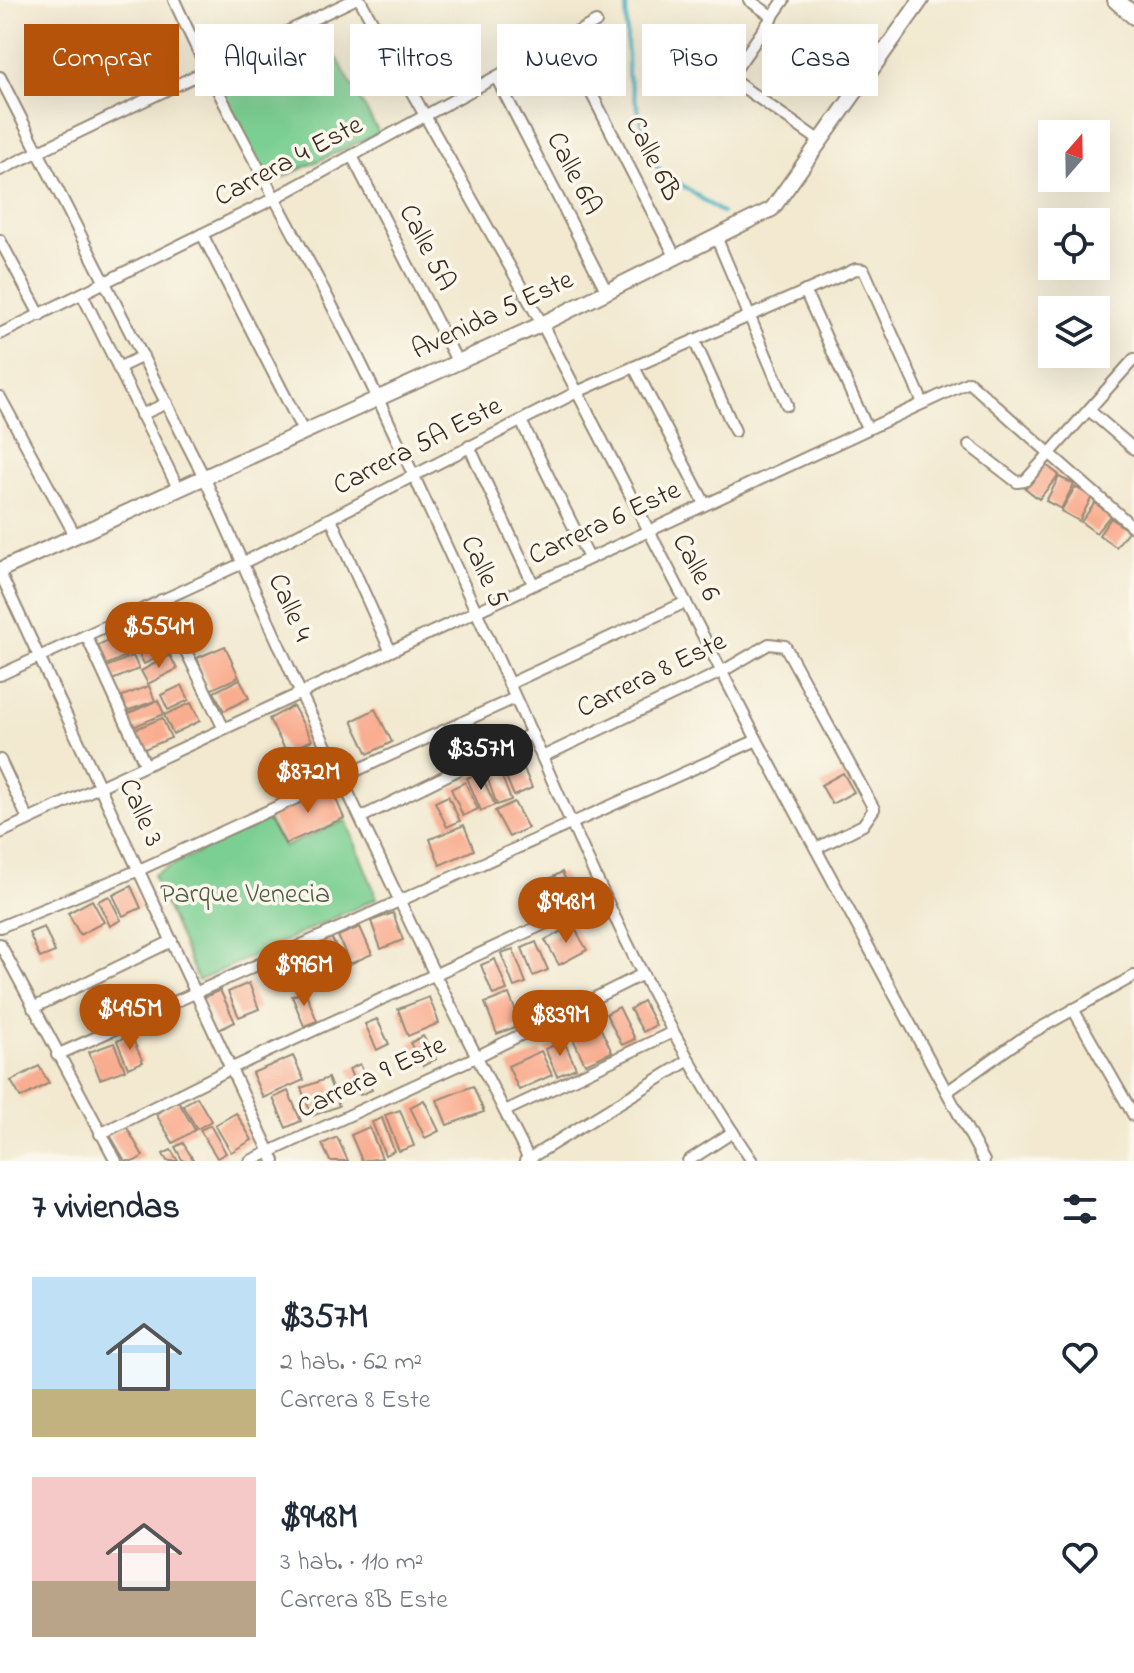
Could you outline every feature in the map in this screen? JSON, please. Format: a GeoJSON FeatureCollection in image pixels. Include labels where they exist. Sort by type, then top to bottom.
{"type":"FeatureCollection","features":[{"type":"Feature","properties":{"kind":"main road","name":"Avenida 5 Este"},"geometry":{"type":"LineString","coordinates":[[0,571],[542,324],[772,209],[921,0]]}},
{"type":"Feature","properties":{"kind":"main road"},"geometry":{"type":"LineString","coordinates":[[1116,0],[1134,16]]}},
{"type":"Feature","properties":{"kind":"street","name":"Calle 5"},"geometry":{"type":"LineString","coordinates":[[174,0],[195,45]]}},
{"type":"Feature","properties":{"kind":"street"},"geometry":{"type":"LineString","coordinates":[[302,24],[353,0]]}},
{"type":"Feature","properties":{"kind":"street","name":"Calle 6"},"geometry":{"type":"LineString","coordinates":[[360,0],[542,324],[757,740],[984,1161]]}},
{"type":"Feature","properties":{"kind":"street"},"geometry":{"type":"LineString","coordinates":[[749,0],[773,17]]}},
{"type":"Feature","properties":{"kind":"street"},"geometry":{"type":"LineString","coordinates":[[746,55],[784,0]]}},
{"type":"Feature","properties":{"kind":"street","name":"Carrera 4 Este"},"geometry":{"type":"LineString","coordinates":[[592,24],[596,22]]}},
{"type":"Feature","properties":{"kind":"street"},"geometry":{"type":"LineString","coordinates":[[0,170],[195,74]]}},
{"type":"Feature","properties":{"kind":"street","name":"Calle 4"},"geometry":{"type":"LineString","coordinates":[[0,77],[205,479],[300,692],[436,977],[528,1160]]}},
{"type":"Feature","properties":{"kind":"street","name":"Carrera 4 Este"},"geometry":{"type":"LineString","coordinates":[[0,334],[273,199],[497,79]]}},
{"type":"Feature","properties":{"kind":"street"},"geometry":{"type":"LineString","coordinates":[[746,91],[820,141]]}},
{"type":"Feature","properties":{"kind":"street","name":"Calle 5"},"geometry":{"type":"LineString","coordinates":[[220,96],[378,398],[570,823],[643,974],[689,1060],[752,1161]]}},
{"type":"Feature","properties":{"kind":"street","name":"Calle 6A"},"geometry":{"type":"LineString","coordinates":[[506,96],[607,292]]}},
{"type":"Feature","properties":{"kind":"street","name":"Calle 6B"},"geometry":{"type":"LineString","coordinates":[[593,96],[676,258]]}},
{"type":"Feature","properties":{"kind":"street","name":"Calle 5A"},"geometry":{"type":"LineString","coordinates":[[352,156],[457,361]]}},
{"type":"Feature","properties":{"kind":"street"},"geometry":{"type":"LineString","coordinates":[[202,234],[304,433]]}},
{"type":"Feature","properties":{"kind":"street"},"geometry":{"type":"LineString","coordinates":[[717,239],[787,405]]}},
{"type":"Feature","properties":{"kind":"street"},"geometry":{"type":"LineString","coordinates":[[0,240],[40,315]]}},
{"type":"Feature","properties":{"kind":"street","name":"Carrera 5A Este"},"geometry":{"type":"LineString","coordinates":[[0,675],[243,563],[577,392],[861,268],[923,403]]}},
{"type":"Feature","properties":{"kind":"street"},"geometry":{"type":"LineString","coordinates":[[805,291],[867,428]]}},
{"type":"Feature","properties":{"kind":"street"},"geometry":{"type":"LineString","coordinates":[[82,294],[179,490]]}},
{"type":"Feature","properties":{"kind":"street"},"geometry":{"type":"LineString","coordinates":[[694,340],[735,431]]}},
{"type":"Feature","properties":{"kind":"street"},"geometry":{"type":"LineString","coordinates":[[118,368],[143,356]]}},
{"type":"Feature","properties":{"kind":"street"},"geometry":{"type":"LineString","coordinates":[[969,445],[1021,483],[1132,364]]}},
{"type":"Feature","properties":{"kind":"street"},"geometry":{"type":"LineString","coordinates":[[634,367],[705,504]]}},
{"type":"Feature","properties":{"kind":"street","name":"Carrera 6 Este"},"geometry":{"type":"LineString","coordinates":[[0,833],[969,382],[1050,455]]}},
{"type":"Feature","properties":{"kind":"street"},"geometry":{"type":"LineString","coordinates":[[0,397],[76,537]]}},
{"type":"Feature","properties":{"kind":"street"},"geometry":{"type":"LineString","coordinates":[[141,415],[167,403]]}},
{"type":"Feature","properties":{"kind":"street"},"geometry":{"type":"LineString","coordinates":[[1090,411],[1134,449]]}},
{"type":"Feature","properties":{"kind":"street"},"geometry":{"type":"LineString","coordinates":[[521,421],[589,558]]}},
{"type":"Feature","properties":{"kind":"street"},"geometry":{"type":"LineString","coordinates":[[469,446],[533,584]]}},
{"type":"Feature","properties":{"kind":"street"},"geometry":{"type":"LineString","coordinates":[[1050,455],[1134,528]]}},
{"type":"Feature","properties":{"kind":"street"},"geometry":{"type":"LineString","coordinates":[[331,519],[390,650]]}},
{"type":"Feature","properties":{"kind":"street","name":"Calle 3"},"geometry":{"type":"LineString","coordinates":[[0,571],[272,1156]]}},
{"type":"Feature","properties":{"kind":"street"},"geometry":{"type":"LineString","coordinates":[[161,600],[223,727]]}},
{"type":"Feature","properties":{"kind":"street"},"geometry":{"type":"LineString","coordinates":[[509,684],[686,602]]}},
{"type":"Feature","properties":{"kind":"street"},"geometry":{"type":"LineString","coordinates":[[86,635],[145,764]]}},
{"type":"Feature","properties":{"kind":"street","name":"Carrera 8 Este"},"geometry":{"type":"LineString","coordinates":[[542,757],[723,671],[769,644],[785,646],[874,809],[863,825],[817,848]]}},
{"type":"Feature","properties":{"kind":"street"},"geometry":{"type":"LineString","coordinates":[[0,927],[139,870],[340,775],[515,698]]}},
{"type":"Feature","properties":{"kind":"street"},"geometry":{"type":"LineString","coordinates":[[362,817],[531,734]]}},
{"type":"Feature","properties":{"kind":"street"},"geometry":{"type":"LineString","coordinates":[[57,1055],[399,898],[757,740]]}},
{"type":"Feature","properties":{"kind":"street"},"geometry":{"type":"LineString","coordinates":[[0,760],[28,819]]}},
{"type":"Feature","properties":{"kind":"street"},"geometry":{"type":"LineString","coordinates":[[100,1134],[232,1068],[436,977],[605,896]]}},
{"type":"Feature","properties":{"kind":"street"},"geometry":{"type":"LineString","coordinates":[[33,1008],[172,941]]}},
{"type":"Feature","properties":{"kind":"street"},"geometry":{"type":"LineString","coordinates":[[0,944],[116,1161]]}},
{"type":"Feature","properties":{"kind":"street","name":"Carrera 9 Este"},"geometry":{"type":"LineString","coordinates":[[250,1161],[272,1156],[643,974]]}},
{"type":"Feature","properties":{"kind":"street"},"geometry":{"type":"LineString","coordinates":[[948,1091],[1024,1037],[1134,976]]}},
{"type":"Feature","properties":{"kind":"street"},"geometry":{"type":"LineString","coordinates":[[1073,1009],[1134,1115]]}},
{"type":"Feature","properties":{"kind":"street"},"geometry":{"type":"LineString","coordinates":[[505,1111],[673,1032]]}},
{"type":"Feature","properties":{"kind":"street"},"geometry":{"type":"LineString","coordinates":[[528,1160],[689,1060]]}},
{"type":"Feature","properties":{"kind":"street"},"geometry":{"type":"LineString","coordinates":[[688,1161],[733,1132]]}},
{"type":"Feature","properties":{"kind":"green space"},"geometry":{"type":"Polygon","coordinates":[[[334,53],[350,82],[350,96],[358,96],[379,133],[268,184],[223,96],[334,96],[334,53]]]}},
{"type":"Feature","properties":{"kind":"green space","name":"Parque Venecia"},"geometry":{"type":"Polygon","coordinates":[[[267,818],[284,847],[346,820],[377,898],[198,981],[153,875],[267,818]]]}},
{"type":"Feature","properties":{"kind":"building"},"geometry":{"type":"Polygon","coordinates":[[[1045,464],[1059,475],[1039,499],[1025,488],[1045,464]]]}},
{"type":"Feature","properties":{"kind":"building"},"geometry":{"type":"Polygon","coordinates":[[[1059,477],[1074,484],[1061,509],[1046,501],[1059,477]]]}},
{"type":"Feature","properties":{"kind":"building"},"geometry":{"type":"Polygon","coordinates":[[[1075,487],[1092,497],[1079,521],[1061,511],[1075,487]]]}},
{"type":"Feature","properties":{"kind":"building"},"geometry":{"type":"Polygon","coordinates":[[[1095,503],[1111,515],[1096,533],[1081,522],[1095,503]]]}},
{"type":"Feature","properties":{"kind":"building"},"geometry":{"type":"Polygon","coordinates":[[[1111,518],[1128,531],[1116,547],[1099,535],[1111,518]]]}},
{"type":"Feature","properties":{"kind":"building"},"geometry":{"type":"Polygon","coordinates":[[[160,616],[167,633],[138,645],[131,628],[160,616]]]}},
{"type":"Feature","properties":{"kind":"building"},"geometry":{"type":"Polygon","coordinates":[[[125,633],[133,653],[106,665],[98,645],[125,633]]]}},
{"type":"Feature","properties":{"kind":"building"},"geometry":{"type":"Polygon","coordinates":[[[165,636],[172,651],[144,664],[137,650],[165,636]]]}},
{"type":"Feature","properties":{"kind":"building"},"geometry":{"type":"Polygon","coordinates":[[[225,646],[239,677],[210,690],[197,658],[225,646]]]}},
{"type":"Feature","properties":{"kind":"building"},"geometry":{"type":"Polygon","coordinates":[[[170,655],[177,669],[148,684],[141,671],[170,655]]]}},
{"type":"Feature","properties":{"kind":"building"},"geometry":{"type":"Polygon","coordinates":[[[133,656],[139,669],[112,680],[106,667],[133,656]]]}},
{"type":"Feature","properties":{"kind":"building"},"geometry":{"type":"Polygon","coordinates":[[[240,679],[249,698],[224,711],[214,692],[240,679]]]}},
{"type":"Feature","properties":{"kind":"building"},"geometry":{"type":"Polygon","coordinates":[[[182,685],[189,700],[168,710],[161,695],[182,685]]]}},
{"type":"Feature","properties":{"kind":"building"},"geometry":{"type":"Polygon","coordinates":[[[149,686],[155,701],[127,711],[122,696],[149,686]]]}},
{"type":"Feature","properties":{"kind":"building"},"geometry":{"type":"Polygon","coordinates":[[[158,700],[164,714],[133,727],[127,714],[158,700]]]}},
{"type":"Feature","properties":{"kind":"building"},"geometry":{"type":"Polygon","coordinates":[[[191,703],[200,721],[173,734],[164,715],[191,703]]]}},
{"type":"Feature","properties":{"kind":"building"},"geometry":{"type":"Polygon","coordinates":[[[293,706],[312,740],[287,753],[269,719],[293,706]]]}},
{"type":"Feature","properties":{"kind":"building"},"geometry":{"type":"Polygon","coordinates":[[[375,709],[392,742],[368,754],[352,721],[375,709]]]}},
{"type":"Feature","properties":{"kind":"building"},"geometry":{"type":"Polygon","coordinates":[[[162,718],[171,738],[142,750],[133,730],[162,718]]]}},
{"type":"Feature","properties":{"kind":"building"},"geometry":{"type":"Polygon","coordinates":[[[522,764],[532,788],[514,796],[504,772],[522,764]]]}},
{"type":"Feature","properties":{"kind":"building"},"geometry":{"type":"Polygon","coordinates":[[[480,772],[495,805],[481,811],[467,778],[480,772]]]}},
{"type":"Feature","properties":{"kind":"building"},"geometry":{"type":"Polygon","coordinates":[[[500,772],[511,800],[497,805],[487,777],[500,772]]]}},
{"type":"Feature","properties":{"kind":"building"},"geometry":{"type":"Polygon","coordinates":[[[843,773],[854,792],[832,804],[821,785],[843,773]]]}},
{"type":"Feature","properties":{"kind":"building"},"geometry":{"type":"Polygon","coordinates":[[[465,782],[478,809],[463,816],[451,789],[465,782]]]}},
{"type":"Feature","properties":{"kind":"building"},"geometry":{"type":"Polygon","coordinates":[[[330,785],[344,818],[285,844],[270,816],[330,785]]]}},
{"type":"Feature","properties":{"kind":"building"},"geometry":{"type":"Polygon","coordinates":[[[448,796],[460,821],[447,827],[435,802],[448,796]]]}},
{"type":"Feature","properties":{"kind":"building"},"geometry":{"type":"Polygon","coordinates":[[[514,802],[528,828],[509,837],[495,811],[514,802]]]}},
{"type":"Feature","properties":{"kind":"building"},"geometry":{"type":"Polygon","coordinates":[[[464,825],[474,850],[440,865],[430,839],[464,825]]]}},
{"type":"Feature","properties":{"kind":"building"},"geometry":{"type":"Polygon","coordinates":[[[562,872],[573,895],[562,900],[551,878],[562,872]]]}},
{"type":"Feature","properties":{"kind":"building"},"geometry":{"type":"Polygon","coordinates":[[[131,886],[141,908],[123,916],[113,895],[131,886]]]}},
{"type":"Feature","properties":{"kind":"building"},"geometry":{"type":"Polygon","coordinates":[[[109,896],[121,920],[110,926],[98,901],[109,896]]]}},
{"type":"Feature","properties":{"kind":"building"},"geometry":{"type":"Polygon","coordinates":[[[92,900],[104,922],[80,935],[68,913],[92,900]]]}},
{"type":"Feature","properties":{"kind":"building"},"geometry":{"type":"Polygon","coordinates":[[[393,913],[403,940],[381,949],[371,921],[393,913]]]}},
{"type":"Feature","properties":{"kind":"building"},"geometry":{"type":"Polygon","coordinates":[[[573,925],[587,950],[559,965],[545,940],[573,925]]]}},
{"type":"Feature","properties":{"kind":"building"},"geometry":{"type":"Polygon","coordinates":[[[44,927],[55,952],[40,958],[29,933],[44,927]]]}},
{"type":"Feature","properties":{"kind":"building"},"geometry":{"type":"Polygon","coordinates":[[[360,927],[372,954],[350,964],[338,936],[360,927]]]}},
{"type":"Feature","properties":{"kind":"building"},"geometry":{"type":"Polygon","coordinates":[[[331,937],[347,968],[331,975],[316,944],[331,937]]]}},
{"type":"Feature","properties":{"kind":"building"},"geometry":{"type":"Polygon","coordinates":[[[536,942],[548,970],[533,976],[522,948],[536,942]]]}},
{"type":"Feature","properties":{"kind":"building"},"geometry":{"type":"Polygon","coordinates":[[[306,947],[319,982],[297,990],[284,956],[306,947]]]}},
{"type":"Feature","properties":{"kind":"building"},"geometry":{"type":"Polygon","coordinates":[[[513,949],[526,983],[514,987],[501,953],[513,949]]]}},
{"type":"Feature","properties":{"kind":"building"},"geometry":{"type":"Polygon","coordinates":[[[495,959],[507,990],[493,995],[481,965],[495,959]]]}},
{"type":"Feature","properties":{"kind":"building"},"geometry":{"type":"Polygon","coordinates":[[[249,983],[259,1009],[239,1017],[228,992],[249,983]]]}},
{"type":"Feature","properties":{"kind":"building"},"geometry":{"type":"Polygon","coordinates":[[[220,990],[235,1022],[219,1030],[203,998],[220,990]]]}},
{"type":"Feature","properties":{"kind":"building"},"geometry":{"type":"Polygon","coordinates":[[[305,991],[317,1021],[304,1026],[292,996],[305,991]]]}},
{"type":"Feature","properties":{"kind":"building"},"geometry":{"type":"Polygon","coordinates":[[[509,994],[521,1025],[497,1034],[485,1003],[509,994]]]}},
{"type":"Feature","properties":{"kind":"building"},"geometry":{"type":"Polygon","coordinates":[[[429,997],[439,1023],[408,1036],[398,1009],[429,997]]]}},
{"type":"Feature","properties":{"kind":"building"},"geometry":{"type":"Polygon","coordinates":[[[643,1001],[656,1025],[643,1032],[630,1009],[643,1001]]]}},
{"type":"Feature","properties":{"kind":"building"},"geometry":{"type":"Polygon","coordinates":[[[619,1007],[635,1039],[622,1045],[606,1014],[619,1007]]]}},
{"type":"Feature","properties":{"kind":"building"},"geometry":{"type":"Polygon","coordinates":[[[377,1019],[389,1044],[377,1050],[365,1024],[377,1019]]]}},
{"type":"Feature","properties":{"kind":"building"},"geometry":{"type":"Polygon","coordinates":[[[598,1023],[612,1052],[585,1064],[571,1035],[598,1023]]]}},
{"type":"Feature","properties":{"kind":"building"},"geometry":{"type":"Polygon","coordinates":[[[131,1035],[143,1062],[128,1068],[117,1041],[131,1035]]]}},
{"type":"Feature","properties":{"kind":"building"},"geometry":{"type":"Polygon","coordinates":[[[423,1036],[436,1059],[423,1066],[410,1043],[423,1036]]]}},
{"type":"Feature","properties":{"kind":"building"},"geometry":{"type":"Polygon","coordinates":[[[564,1041],[576,1068],[557,1076],[545,1049],[564,1041]]]}},
{"type":"Feature","properties":{"kind":"building"},"geometry":{"type":"Polygon","coordinates":[[[114,1043],[125,1070],[100,1079],[89,1052],[114,1043]]]}},
{"type":"Feature","properties":{"kind":"building"},"geometry":{"type":"Polygon","coordinates":[[[541,1051],[552,1075],[519,1090],[508,1066],[541,1051]]]}},
{"type":"Feature","properties":{"kind":"building"},"geometry":{"type":"Polygon","coordinates":[[[293,1056],[304,1080],[263,1098],[252,1073],[293,1056]]]}},
{"type":"Feature","properties":{"kind":"building"},"geometry":{"type":"Polygon","coordinates":[[[360,1064],[372,1090],[360,1095],[349,1069],[360,1064]]]}},
{"type":"Feature","properties":{"kind":"building"},"geometry":{"type":"Polygon","coordinates":[[[39,1066],[49,1083],[21,1098],[11,1081],[39,1066]]]}},
{"type":"Feature","properties":{"kind":"building"},"geometry":{"type":"Polygon","coordinates":[[[328,1078],[339,1106],[312,1116],[301,1088],[328,1078]]]}},
{"type":"Feature","properties":{"kind":"building"},"geometry":{"type":"Polygon","coordinates":[[[473,1086],[484,1112],[447,1125],[437,1100],[473,1086]]]}},
{"type":"Feature","properties":{"kind":"building"},"geometry":{"type":"Polygon","coordinates":[[[288,1091],[301,1121],[286,1128],[273,1098],[288,1091]]]}},
{"type":"Feature","properties":{"kind":"building"},"geometry":{"type":"Polygon","coordinates":[[[197,1097],[211,1121],[197,1129],[183,1105],[197,1097]]]}},
{"type":"Feature","properties":{"kind":"building"},"geometry":{"type":"Polygon","coordinates":[[[424,1100],[439,1131],[425,1138],[410,1107],[424,1100]]]}},
{"type":"Feature","properties":{"kind":"building"},"geometry":{"type":"Polygon","coordinates":[[[178,1101],[195,1130],[173,1143],[156,1114],[178,1101]]]}},
{"type":"Feature","properties":{"kind":"building"},"geometry":{"type":"Polygon","coordinates":[[[400,1110],[414,1146],[399,1151],[385,1115],[400,1110]]]}},
{"type":"Feature","properties":{"kind":"building"},"geometry":{"type":"Polygon","coordinates":[[[236,1113],[252,1140],[231,1152],[215,1125],[236,1113]]]}},
{"type":"Feature","properties":{"kind":"building"},"geometry":{"type":"Polygon","coordinates":[[[382,1118],[394,1151],[385,1155],[372,1122],[382,1118]]]}},
{"type":"Feature","properties":{"kind":"building"},"geometry":{"type":"Polygon","coordinates":[[[210,1125],[226,1153],[217,1158],[200,1130],[210,1125]]]}},
{"type":"Feature","properties":{"kind":"building"},"geometry":{"type":"Polygon","coordinates":[[[126,1126],[143,1156],[135,1161],[125,1161],[110,1135],[126,1126]]]}},
{"type":"Feature","properties":{"kind":"building"},"geometry":{"type":"Polygon","coordinates":[[[369,1127],[382,1158],[362,1161],[351,1135],[369,1127]]]}},
{"type":"Feature","properties":{"kind":"building"},"geometry":{"type":"Polygon","coordinates":[[[337,1137],[348,1161],[330,1161],[322,1144],[337,1137]]]}},
{"type":"Feature","properties":{"kind":"building"},"geometry":{"type":"Polygon","coordinates":[[[183,1143],[194,1161],[183,1161],[175,1147],[183,1143]]]}},
{"type":"Feature","properties":{"kind":"building"},"geometry":{"type":"Polygon","coordinates":[[[171,1150],[178,1161],[167,1161],[163,1154],[171,1150]]]}},
{"type":"Feature","properties":{"kind":"waterway"},"geometry":{"type":"LineString","coordinates":[[626,0],[628,75],[655,166],[722,213]]}}]}
